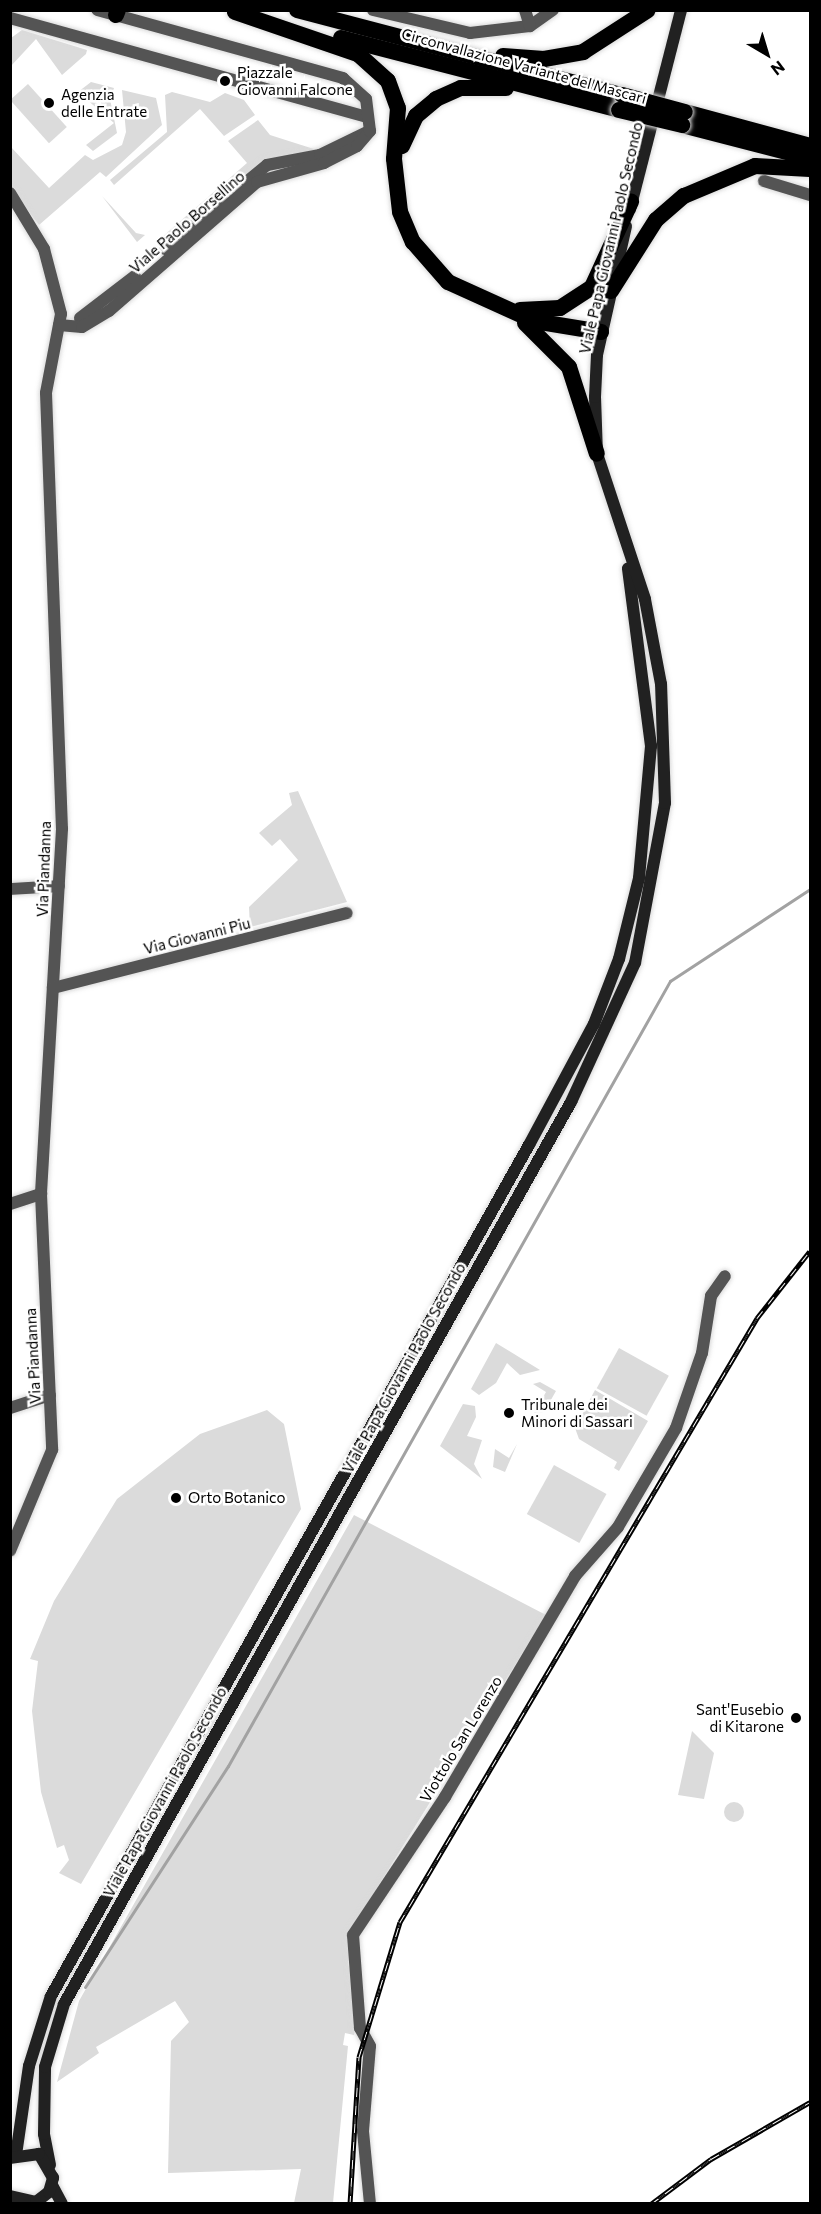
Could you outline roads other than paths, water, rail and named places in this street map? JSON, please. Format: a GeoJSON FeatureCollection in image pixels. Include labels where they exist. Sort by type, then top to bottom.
{"type":"FeatureCollection","features":[{"type":"Feature","properties":{"kind":"highway","name":"Circonvallazione Variante del Mascari"},"geometry":{"type":"LineString","coordinates":[[297,10],[421,43],[621,103]]}},
{"type":"Feature","properties":{"kind":"highway"},"geometry":{"type":"LineString","coordinates":[[421,43],[544,59],[583,52],[648,10]]}},
{"type":"Feature","properties":{"kind":"highway","name":"Circonvallazione Variante del Mascari"},"geometry":{"type":"LineString","coordinates":[[232,11],[810,146]]}},
{"type":"Feature","properties":{"kind":"highway"},"geometry":{"type":"LineString","coordinates":[[232,11],[358,54],[380,71],[397,101],[395,174],[400,212],[421,253],[448,282],[538,330],[557,350],[577,386],[597,454]]}},
{"type":"Feature","properties":{"kind":"highway"},"geometry":{"type":"LineString","coordinates":[[395,174],[416,116],[461,88],[493,86],[621,103]]}},
{"type":"Feature","properties":{"kind":"highway","name":"Circonvallazione Variante del Mascari"},"geometry":{"type":"LineString","coordinates":[[683,118],[810,158]]}},
{"type":"Feature","properties":{"kind":"highway"},"geometry":{"type":"LineString","coordinates":[[761,134],[810,137]]}},
{"type":"Feature","properties":{"kind":"highway"},"geometry":{"type":"LineString","coordinates":[[611,291],[656,220],[684,196],[755,166],[810,169]]}},
{"type":"Feature","properties":{"kind":"highway"},"geometry":{"type":"LineString","coordinates":[[498,307],[547,311],[580,297],[599,278],[631,202]]}},
{"type":"Feature","properties":{"kind":"highway"},"geometry":{"type":"LineString","coordinates":[[498,307],[534,321],[601,332]]}},
{"type":"Feature","properties":{"kind":"main road","name":"Viale Papa Giovanni Paolo Secondo"},"geometry":{"type":"LineString","coordinates":[[52,2185],[44,2134],[45,2067],[64,2004],[571,1102],[635,963],[665,803],[661,684],[645,599],[627,552],[597,454],[595,376],[601,332],[631,202],[676,37],[681,10]]}},
{"type":"Feature","properties":{"kind":"main road","name":"Viale Papa Giovanni Paolo Secondo"},"geometry":{"type":"LineString","coordinates":[[676,37],[690,10]]}},
{"type":"Feature","properties":{"kind":"main road","name":"Viale Papa Giovanni Paolo Secondo"},"geometry":{"type":"LineString","coordinates":[[12,2157],[20,2129],[29,2066],[51,1996],[529,1145],[594,1024],[619,959],[639,878],[651,746],[627,552]]}},
{"type":"Feature","properties":{"kind":"main road"},"geometry":{"type":"LineString","coordinates":[[10,2142],[20,2129]]}},
{"type":"Feature","properties":{"kind":"main road"},"geometry":{"type":"LineString","coordinates":[[12,2157],[31,2152],[50,2165]]}},
{"type":"Feature","properties":{"kind":"main road"},"geometry":{"type":"LineString","coordinates":[[10,2196],[26,2203],[43,2198],[52,2185],[62,2204]]}},
{"type":"Feature","properties":{"kind":"street"},"geometry":{"type":"LineString","coordinates":[[372,10],[470,33],[530,26],[553,10]]}},
{"type":"Feature","properties":{"kind":"street"},"geometry":{"type":"LineString","coordinates":[[525,10],[530,26]]}},
{"type":"Feature","properties":{"kind":"street"},"geometry":{"type":"LineString","coordinates":[[10,18],[368,117],[366,99],[344,78],[110,12]]}},
{"type":"Feature","properties":{"kind":"street","name":"Viale Paolo Borsellino"},"geometry":{"type":"LineString","coordinates":[[59,322],[75,321],[104,304],[259,170],[320,155],[370,131],[368,117]]}},
{"type":"Feature","properties":{"kind":"street"},"geometry":{"type":"LineString","coordinates":[[764,181],[810,195]]}},
{"type":"Feature","properties":{"kind":"street","name":"Via Piandanna"},"geometry":{"type":"LineString","coordinates":[[10,193],[44,249],[56,284],[59,322],[46,393],[59,886],[40,1194],[52,1450],[10,1551]]}},
{"type":"Feature","properties":{"kind":"street"},"geometry":{"type":"LineString","coordinates":[[10,889],[59,886]]}},
{"type":"Feature","properties":{"kind":"street","name":"Via Giovanni Piu"},"geometry":{"type":"LineString","coordinates":[[53,988],[347,913]]}},
{"type":"Feature","properties":{"kind":"street"},"geometry":{"type":"LineString","coordinates":[[10,1204],[40,1194]]}},
{"type":"Feature","properties":{"kind":"street","name":"Viottolo San Lorenzo"},"geometry":{"type":"LineString","coordinates":[[370,2204],[363,2131],[370,2046],[360,2028],[353,1935],[445,1797],[575,1575],[618,1527],[676,1428],[691,1392],[711,1296],[725,1276]]}},
{"type":"Feature","properties":{"kind":"street"},"geometry":{"type":"LineString","coordinates":[[10,1408],[50,1395]]}},
{"type":"Feature","properties":{"kind":"waterway"},"geometry":{"type":"LineString","coordinates":[[85,1987],[228,1766],[670,981],[810,889]]}},
{"type":"Feature","properties":{"kind":"railway"},"geometry":{"type":"LineString","coordinates":[[350,2204],[359,2057],[400,1922],[757,1318],[810,1251]]}},
{"type":"Feature","properties":{"kind":"railway"},"geometry":{"type":"LineString","coordinates":[[651,2204],[711,2159],[810,2102]]}},
{"type":"Feature","properties":{"kind":"place","name":"Piazzale Giovanni Falcone"},"geometry":{"type":"Point","coordinates":[225,81]}},
{"type":"Feature","properties":{"kind":"place","name":"Agenzia delle Entrate"},"geometry":{"type":"Point","coordinates":[49,103]}},
{"type":"Feature","properties":{"kind":"place","name":"Tribunale dei Minori di Sassari"},"geometry":{"type":"Point","coordinates":[509,1413]}},
{"type":"Feature","properties":{"kind":"place","name":"Orto Botanico"},"geometry":{"type":"Point","coordinates":[176,1498]}},
{"type":"Feature","properties":{"kind":"place","name":"Sant'Eusebio di Kitarone"},"geometry":{"type":"Point","coordinates":[796,1718]}}]}
